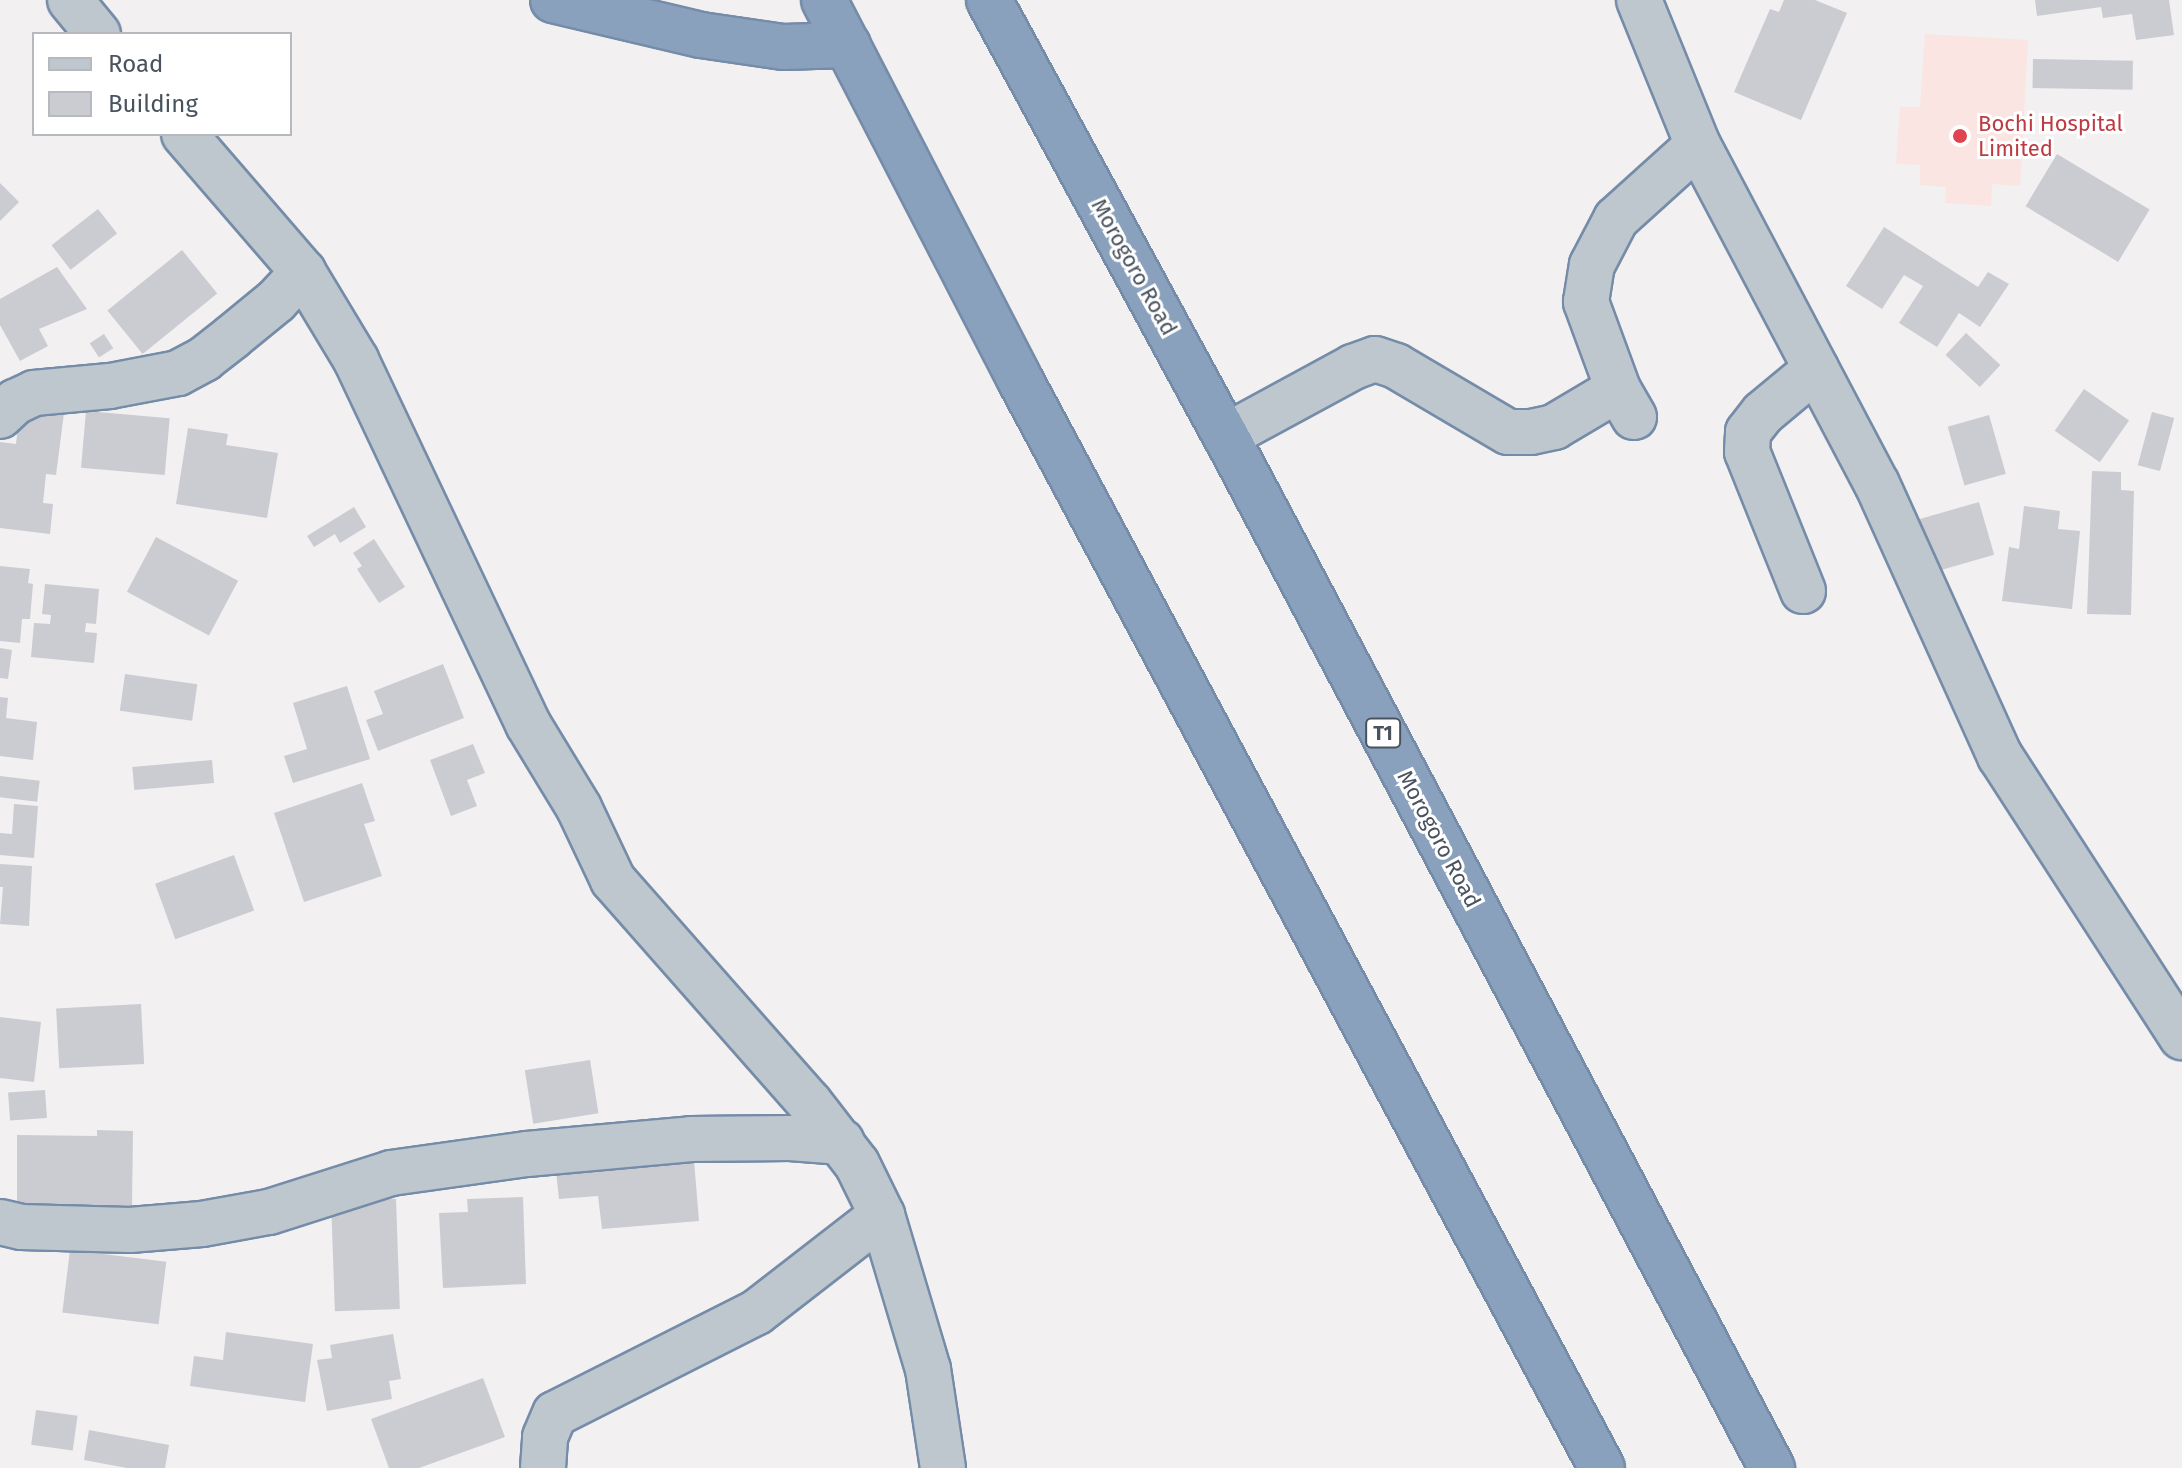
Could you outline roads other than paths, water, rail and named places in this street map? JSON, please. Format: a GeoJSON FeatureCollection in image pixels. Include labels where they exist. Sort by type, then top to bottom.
{"type":"FeatureCollection","features":[{"type":"Feature","properties":{"kind":"highway"},"geometry":{"type":"LineString","coordinates":[[553,0],[701,35],[770,45],[848,45]]}},
{"type":"Feature","properties":{"kind":"highway"},"geometry":{"type":"LineString","coordinates":[[824,0],[1018,376],[1602,1468]]}},
{"type":"Feature","properties":{"kind":"highway","name":"Morogoro Road"},"geometry":{"type":"LineString","coordinates":[[989,0],[1226,436],[1772,1468]]}},
{"type":"Feature","properties":{"kind":"street"},"geometry":{"type":"LineString","coordinates":[[70,0],[96,32]]}},
{"type":"Feature","properties":{"kind":"street"},"geometry":{"type":"LineString","coordinates":[[1639,0],[1698,145],[1877,484],[2000,756],[2182,1037]]}},
{"type":"Feature","properties":{"kind":"street"},"geometry":{"type":"LineString","coordinates":[[186,136],[303,272],[356,360],[528,724],[579,808],[613,880],[842,1142],[882,1215],[928,1369],[943,1468]]}},
{"type":"Feature","properties":{"kind":"street"},"geometry":{"type":"LineString","coordinates":[[1226,436],[1353,367],[1375,359],[1396,366],[1508,432],[1531,432],[1554,427],[1626,403],[1586,302],[1592,265],[1616,219],[1698,145]]}},
{"type":"Feature","properties":{"kind":"street"},"geometry":{"type":"LineString","coordinates":[[5,404],[34,393],[110,386],[178,373],[204,359],[232,337],[276,301],[303,272]]}},
{"type":"Feature","properties":{"kind":"street"},"geometry":{"type":"LineString","coordinates":[[1803,591],[1747,452],[1748,432],[1763,413],[1816,369]]}},
{"type":"Feature","properties":{"kind":"street"},"geometry":{"type":"LineString","coordinates":[[0,1222],[21,1227],[130,1230],[202,1224],[269,1212],[391,1173],[527,1154],[691,1139],[790,1138],[842,1142]]}},
{"type":"Feature","properties":{"kind":"street"},"geometry":{"type":"LineString","coordinates":[[543,1468],[545,1437],[555,1414],[757,1312],[882,1215]]}},
{"type":"Feature","properties":{"kind":"place","name":"Bochi Hospital Limited"},"geometry":{"type":"Point","coordinates":[1960,136]}}]}
